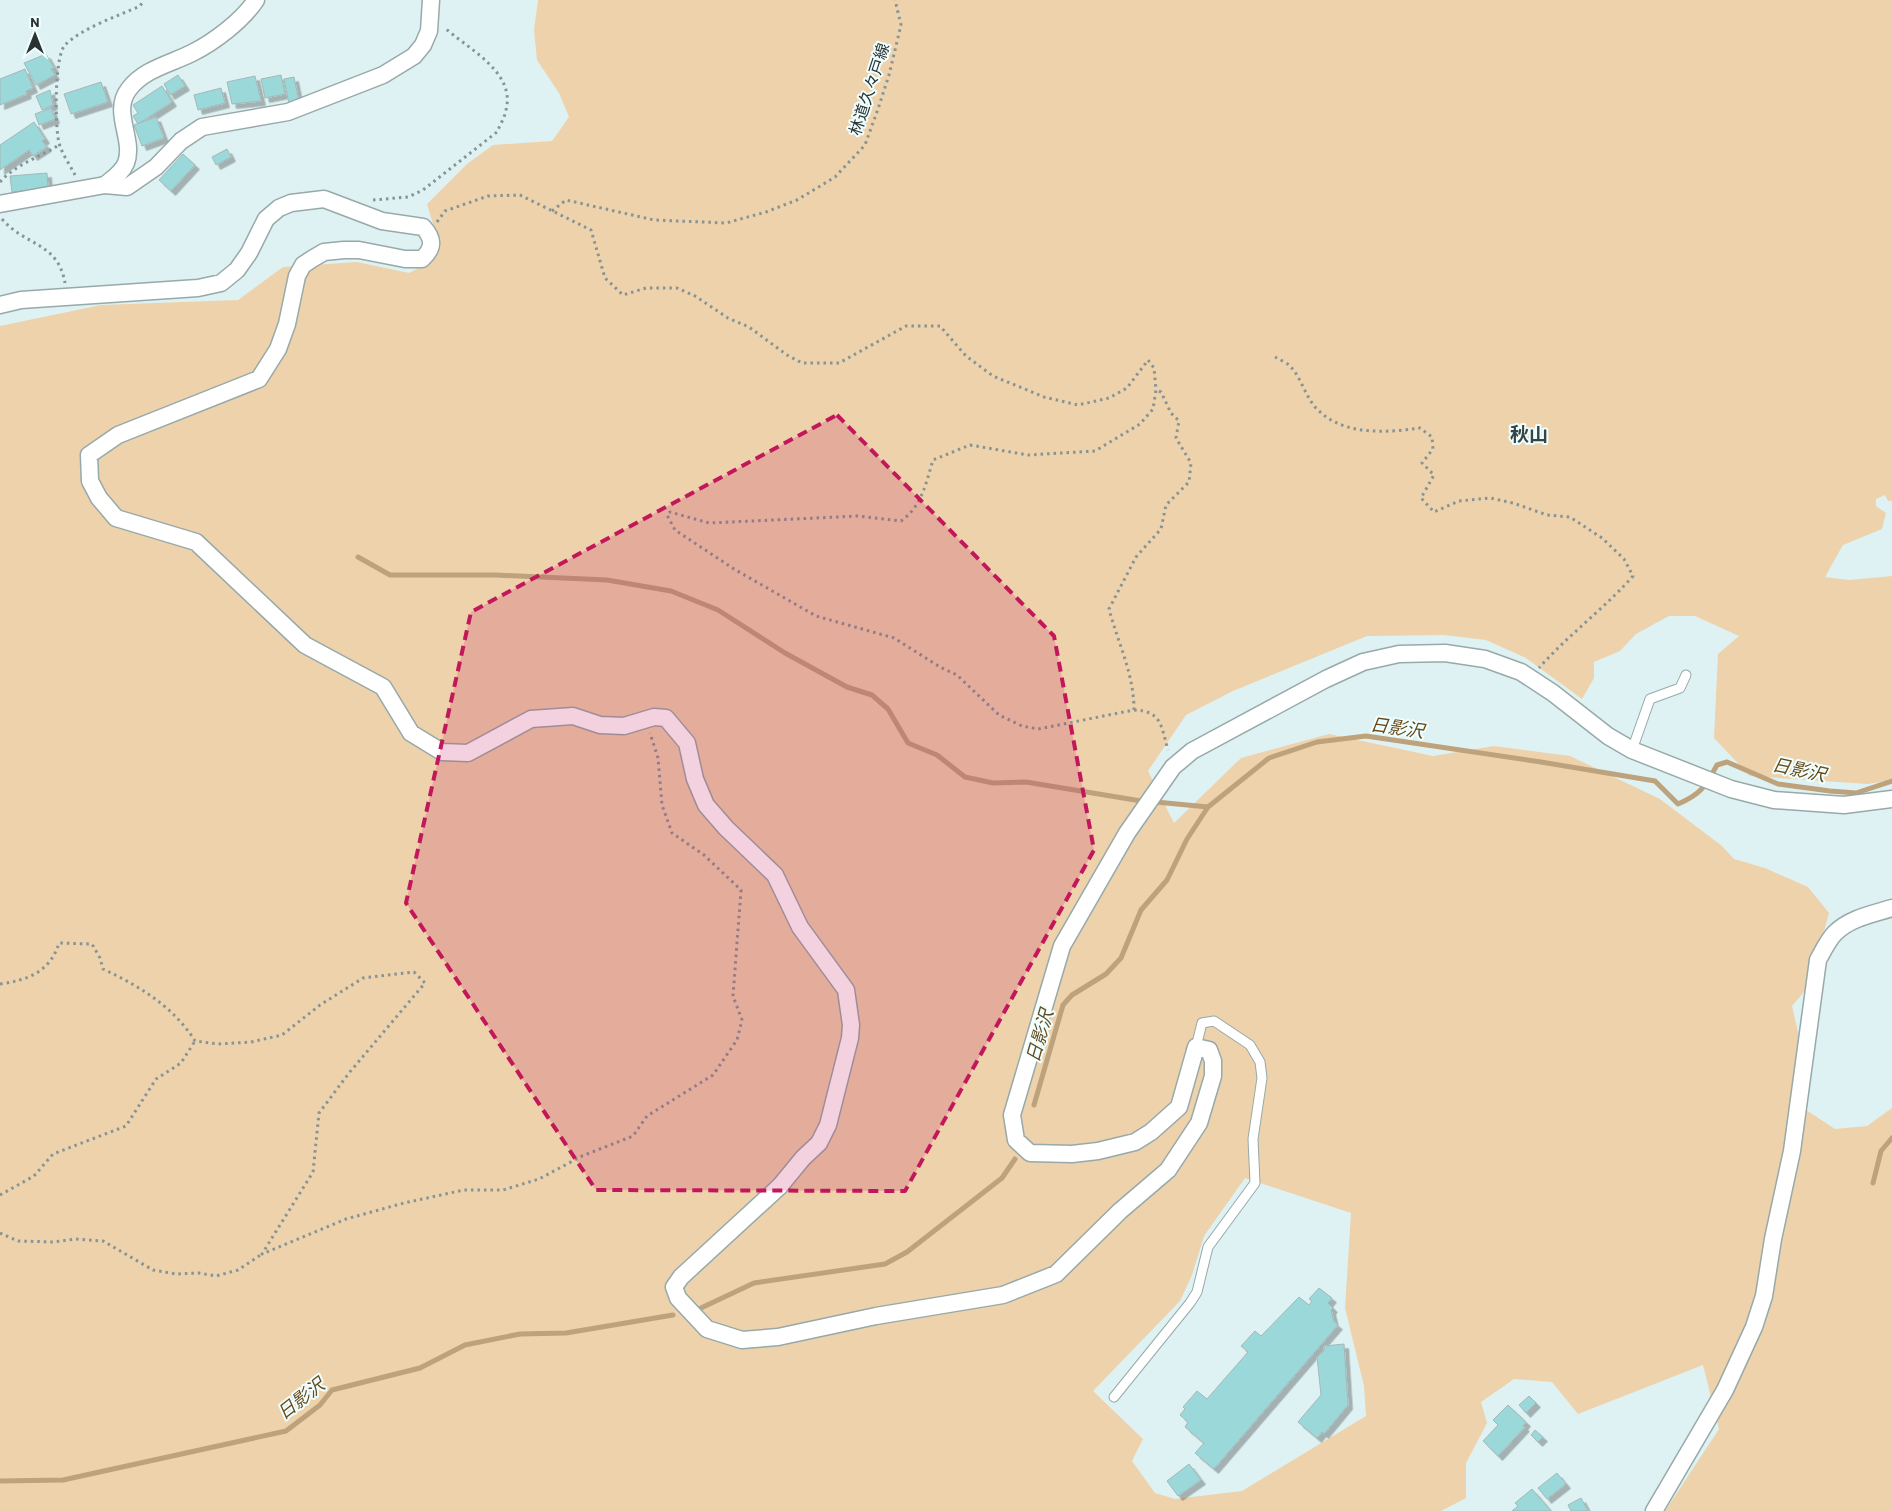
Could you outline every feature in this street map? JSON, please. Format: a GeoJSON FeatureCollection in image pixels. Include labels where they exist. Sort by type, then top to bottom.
{"type":"FeatureCollection","features":[{"type":"Feature","properties":{"kind":"street"},"geometry":{"type":"LineString","coordinates":[[105,185],[121,171],[127,162],[122,103],[129,89],[147,73],[193,52],[230,27],[256,0]]}},
{"type":"Feature","properties":{"kind":"street"},"geometry":{"type":"LineString","coordinates":[[0,204],[105,185],[127,187],[156,167],[181,141],[202,127],[288,112],[383,75],[414,56],[422,45],[429,30],[431,6]]}},
{"type":"Feature","properties":{"kind":"street"},"geometry":{"type":"LineString","coordinates":[[0,305],[20,300],[198,288],[221,283],[237,270],[250,253],[266,219],[279,208],[291,203],[324,199],[382,221],[423,227],[428,233],[432,242],[430,252],[422,259],[405,259],[359,250],[344,250],[324,252],[303,265],[297,276],[287,324],[278,349],[259,379],[118,435],[89,455],[90,481],[100,498],[116,518],[196,542],[305,645],[383,687],[411,733],[442,752],[468,753],[531,719],[573,716],[600,725],[624,726],[654,717],[666,718],[687,743],[695,779],[706,805],[726,828],[775,875],[800,927],[846,990],[851,1025],[850,1038],[828,1126],[820,1143],[803,1158],[780,1186],[681,1277],[674,1287],[678,1298],[707,1329],[742,1340],[778,1337],[876,1316],[1003,1296],[1056,1274],[1120,1211],[1168,1170],[1199,1123],[1213,1076],[1213,1061],[1209,1050],[1196,1047],[1179,1107],[1151,1132],[1135,1142],[1098,1151],[1072,1154],[1030,1153],[1016,1140],[1012,1115],[1062,946],[1074,922],[1138,818],[1173,768],[1192,751],[1326,679],[1363,662],[1399,654],[1445,653],[1485,659],[1521,672],[1608,736],[1632,750],[1731,788],[1774,800],[1844,805],[1892,800]]}},
{"type":"Feature","properties":{"kind":"street"},"geometry":{"type":"LineString","coordinates":[[1654,1511],[1726,1390],[1754,1327],[1764,1296],[1773,1239],[1792,1151],[1818,960],[1834,934],[1844,926],[1860,918],[1892,908]]}},
{"type":"Feature","properties":{"kind":"lane"},"geometry":{"type":"LineString","coordinates":[[1632,750],[1650,699],[1680,688],[1686,674]]}},
{"type":"Feature","properties":{"kind":"lane"},"geometry":{"type":"LineString","coordinates":[[1114,1397],[1198,1292],[1208,1247],[1255,1183],[1253,1139],[1262,1078],[1260,1062],[1250,1045],[1214,1021],[1202,1023],[1196,1047]]}},
{"type":"Feature","properties":{"kind":"path"},"geometry":{"type":"LineString","coordinates":[[82,190],[60,145],[56,126],[59,60],[64,46],[78,35],[140,6],[144,0]]}},
{"type":"Feature","properties":{"kind":"path","name":"林道久々戸線"},"geometry":{"type":"LineString","coordinates":[[552,211],[566,200],[654,220],[726,223],[766,212],[797,200],[835,177],[865,145],[886,84],[901,25],[895,0]]}},
{"type":"Feature","properties":{"kind":"path"},"geometry":{"type":"LineString","coordinates":[[369,200],[408,197],[423,190],[497,132],[507,109],[507,96],[501,79],[489,63],[460,41],[431,6]]}},
{"type":"Feature","properties":{"kind":"path"},"geometry":{"type":"LineString","coordinates":[[0,182],[18,166],[34,160],[60,145]]}},
{"type":"Feature","properties":{"kind":"path"},"geometry":{"type":"LineString","coordinates":[[428,233],[446,211],[488,196],[520,195],[590,230],[604,278],[623,295],[646,288],[677,288],[695,296],[728,318],[749,327],[787,355],[802,362],[839,362],[906,326],[940,326],[966,356],[993,376],[1044,397],[1078,405],[1109,398],[1126,388],[1148,360],[1154,368],[1156,390],[1153,409],[1140,424],[1095,451],[1028,455],[970,445],[933,460],[920,501],[911,514],[901,521],[849,516],[709,523],[670,512],[667,516],[675,530],[734,569],[816,616],[894,638],[940,667],[957,674],[999,714],[1022,726],[1038,729],[1134,710],[1148,711],[1158,718],[1173,768]]}},
{"type":"Feature","properties":{"kind":"path"},"geometry":{"type":"LineString","coordinates":[[0,217],[17,234],[51,252],[64,279],[67,296]]}},
{"type":"Feature","properties":{"kind":"path"},"geometry":{"type":"LineString","coordinates":[[1275,357],[1291,367],[1316,408],[1342,426],[1368,430],[1400,431],[1420,428],[1432,437],[1433,449],[1422,463],[1434,475],[1421,498],[1434,512],[1459,501],[1490,498],[1513,503],[1548,515],[1570,517],[1602,538],[1624,559],[1633,576],[1615,597],[1560,644],[1530,678]]}},
{"type":"Feature","properties":{"kind":"path"},"geometry":{"type":"LineString","coordinates":[[1134,710],[1134,693],[1127,670],[1126,656],[1109,609],[1115,593],[1131,570],[1136,557],[1161,529],[1166,505],[1189,482],[1192,463],[1180,448],[1176,438],[1179,421],[1171,413],[1162,392],[1156,390]]}},
{"type":"Feature","properties":{"kind":"path"},"geometry":{"type":"LineString","coordinates":[[0,1233],[18,1241],[53,1242],[76,1239],[103,1241],[153,1270],[176,1274],[199,1273],[216,1276],[238,1270],[262,1254],[346,1219],[404,1203],[464,1190],[503,1190],[539,1180],[582,1156],[633,1136],[648,1116],[713,1075],[737,1040],[742,1020],[733,996],[741,890],[704,855],[672,833],[662,805],[658,758],[646,720]]}},
{"type":"Feature","properties":{"kind":"path"},"geometry":{"type":"LineString","coordinates":[[0,984],[42,971],[55,956],[59,943],[92,944],[100,958],[103,969],[164,1004],[184,1024],[195,1041],[218,1044],[252,1042],[282,1035],[320,1005],[363,978],[414,972],[424,983],[349,1073],[319,1113],[313,1172],[262,1254]]}},
{"type":"Feature","properties":{"kind":"path"},"geometry":{"type":"LineString","coordinates":[[0,1195],[34,1176],[53,1154],[126,1126],[156,1079],[181,1063],[195,1041]]}},
{"type":"Feature","properties":{"kind":"highlighted area"},"geometry":{"type":"Polygon","coordinates":[[[837,415],[1054,636],[1094,850],[905,1191],[596,1190],[406,903],[471,612],[837,415]]]}},
{"type":"Feature","properties":{"kind":"shaded area"},"geometry":{"type":"Polygon","coordinates":[[[538,0],[1892,0],[1892,501],[1888,501],[1885,495],[1876,499],[1876,506],[1886,513],[1882,529],[1843,545],[1825,577],[1849,580],[1892,576],[1892,780],[1868,784],[1750,776],[1714,738],[1718,654],[1739,636],[1695,616],[1669,616],[1636,634],[1620,651],[1594,662],[1594,678],[1582,699],[1526,658],[1486,640],[1444,635],[1367,636],[1233,691],[1186,715],[1148,771],[1174,823],[1241,758],[1329,734],[1433,756],[1494,746],[1570,756],[1660,799],[1722,846],[1734,859],[1765,868],[1808,887],[1829,913],[1809,986],[1792,1006],[1801,1045],[1794,1097],[1806,1110],[1835,1129],[1867,1126],[1892,1108],[1892,1511],[1665,1511],[1719,1429],[1703,1365],[1578,1414],[1552,1382],[1514,1379],[1481,1402],[1487,1423],[1466,1463],[1466,1498],[1441,1511],[0,1511],[0,326],[101,305],[238,300],[283,267],[357,262],[409,273],[432,261],[437,237],[427,204],[467,164],[493,145],[552,141],[569,117],[559,93],[537,60],[534,30],[538,0]],[[1245,1178],[1204,1236],[1192,1275],[1180,1301],[1093,1391],[1143,1439],[1132,1461],[1155,1493],[1175,1499],[1242,1491],[1366,1416],[1364,1386],[1345,1308],[1351,1213],[1245,1178]]]}},
{"type":"Feature","properties":{"kind":"building"},"geometry":{"type":"Polygon","coordinates":[[[46,54],[54,68],[51,69],[55,75],[36,85],[24,63],[46,54]]]}},
{"type":"Feature","properties":{"kind":"building"},"geometry":{"type":"Polygon","coordinates":[[[25,69],[33,88],[26,91],[27,94],[0,105],[0,79],[25,69]]]}},
{"type":"Feature","properties":{"kind":"building"},"geometry":{"type":"Polygon","coordinates":[[[178,75],[185,86],[170,95],[164,84],[178,75]]]}},
{"type":"Feature","properties":{"kind":"building"},"geometry":{"type":"Polygon","coordinates":[[[281,75],[285,94],[265,98],[261,79],[281,75]]]}},
{"type":"Feature","properties":{"kind":"building"},"geometry":{"type":"Polygon","coordinates":[[[255,76],[261,101],[232,104],[227,82],[255,76]]]}},
{"type":"Feature","properties":{"kind":"building"},"geometry":{"type":"Polygon","coordinates":[[[294,77],[299,102],[289,104],[284,79],[294,77]]]}},
{"type":"Feature","properties":{"kind":"building"},"geometry":{"type":"Polygon","coordinates":[[[101,82],[108,102],[71,114],[64,94],[101,82]]]}},
{"type":"Feature","properties":{"kind":"building"},"geometry":{"type":"Polygon","coordinates":[[[162,86],[172,102],[138,124],[133,116],[138,113],[133,105],[162,86]]]}},
{"type":"Feature","properties":{"kind":"building"},"geometry":{"type":"Polygon","coordinates":[[[221,88],[225,103],[198,110],[194,95],[221,88]]]}},
{"type":"Feature","properties":{"kind":"building"},"geometry":{"type":"Polygon","coordinates":[[[50,90],[53,105],[42,110],[36,96],[50,90]]]}},
{"type":"Feature","properties":{"kind":"building"},"geometry":{"type":"Polygon","coordinates":[[[51,108],[55,119],[39,125],[35,114],[51,108]]]}},
{"type":"Feature","properties":{"kind":"building"},"geometry":{"type":"Polygon","coordinates":[[[156,117],[164,138],[142,146],[134,125],[156,117]]]}},
{"type":"Feature","properties":{"kind":"building"},"geometry":{"type":"Polygon","coordinates":[[[34,122],[45,139],[42,141],[47,147],[33,156],[29,150],[0,170],[0,145],[34,122]]]}},
{"type":"Feature","properties":{"kind":"building"},"geometry":{"type":"Polygon","coordinates":[[[227,149],[231,157],[216,165],[212,157],[227,149]]]}},
{"type":"Feature","properties":{"kind":"building"},"geometry":{"type":"Polygon","coordinates":[[[183,154],[195,165],[171,191],[159,180],[183,154]]]}},
{"type":"Feature","properties":{"kind":"building"},"geometry":{"type":"Polygon","coordinates":[[[47,173],[48,189],[12,192],[10,176],[47,173]]]}},
{"type":"Feature","properties":{"kind":"building"},"geometry":{"type":"Polygon","coordinates":[[[1319,1288],[1332,1298],[1328,1303],[1333,1308],[1331,1310],[1334,1322],[1338,1325],[1214,1469],[1195,1453],[1204,1443],[1185,1427],[1188,1422],[1180,1415],[1185,1409],[1183,1407],[1197,1391],[1207,1399],[1248,1352],[1241,1346],[1255,1331],[1261,1336],[1299,1297],[1309,1305],[1312,1301],[1309,1299],[1319,1288]]]}},
{"type":"Feature","properties":{"kind":"building"},"geometry":{"type":"Polygon","coordinates":[[[1344,1344],[1348,1405],[1324,1434],[1322,1432],[1317,1438],[1298,1422],[1321,1395],[1317,1357],[1324,1351],[1324,1346],[1344,1344]]]}},
{"type":"Feature","properties":{"kind":"building"},"geometry":{"type":"Polygon","coordinates":[[[1529,1396],[1536,1403],[1526,1413],[1519,1405],[1529,1396]]]}},
{"type":"Feature","properties":{"kind":"building"},"geometry":{"type":"Polygon","coordinates":[[[1508,1405],[1526,1422],[1523,1426],[1525,1427],[1498,1456],[1483,1441],[1498,1425],[1493,1420],[1508,1405]]]}},
{"type":"Feature","properties":{"kind":"building"},"geometry":{"type":"Polygon","coordinates":[[[1535,1430],[1543,1437],[1538,1442],[1531,1435],[1535,1430]]]}},
{"type":"Feature","properties":{"kind":"building"},"geometry":{"type":"Polygon","coordinates":[[[1189,1464],[1201,1480],[1178,1496],[1167,1481],[1189,1464]]]}},
{"type":"Feature","properties":{"kind":"building"},"geometry":{"type":"Polygon","coordinates":[[[1557,1473],[1566,1484],[1547,1499],[1538,1488],[1557,1473]]]}},
{"type":"Feature","properties":{"kind":"building"},"geometry":{"type":"Polygon","coordinates":[[[1532,1489],[1551,1511],[1512,1511],[1518,1506],[1515,1503],[1532,1489]]]}},
{"type":"Feature","properties":{"kind":"building"},"geometry":{"type":"Polygon","coordinates":[[[1581,1498],[1588,1511],[1571,1511],[1568,1505],[1581,1498]]]}},
{"type":"Feature","properties":{"kind":"waterway"},"geometry":{"type":"LineString","coordinates":[[358,557],[390,575],[496,575],[607,580],[671,591],[718,610],[785,653],[847,687],[872,695],[888,709],[908,743],[937,755],[965,777],[993,783],[1026,782],[1135,800],[1208,807]]}},
{"type":"Feature","properties":{"kind":"waterway","name":"日影沢"},"geometry":{"type":"LineString","coordinates":[[1034,1105],[1063,1005],[1072,995],[1106,974],[1121,958],[1141,910],[1167,880],[1187,839],[1208,807],[1269,758],[1317,742],[1366,736],[1655,781],[1678,804],[1702,789],[1717,765],[1727,762],[1778,784],[1830,791],[1856,793],[1892,781]]}},
{"type":"Feature","properties":{"kind":"waterway","name":"日影沢"},"geometry":{"type":"LineString","coordinates":[[1873,1183],[1881,1151],[1892,1138]]}},
{"type":"Feature","properties":{"kind":"waterway","name":"日影沢"},"geometry":{"type":"LineString","coordinates":[[701,1308],[754,1283],[885,1264],[907,1252],[1002,1178],[1015,1159]]}},
{"type":"Feature","properties":{"kind":"waterway","name":"日影沢"},"geometry":{"type":"LineString","coordinates":[[0,1481],[63,1480],[286,1431],[320,1405],[332,1390],[420,1368],[465,1345],[520,1334],[566,1333],[673,1315]]}},
{"type":"Feature","properties":{"kind":"district","name":"秋山"},"geometry":{"type":"Point","coordinates":[1529,434]}}]}
